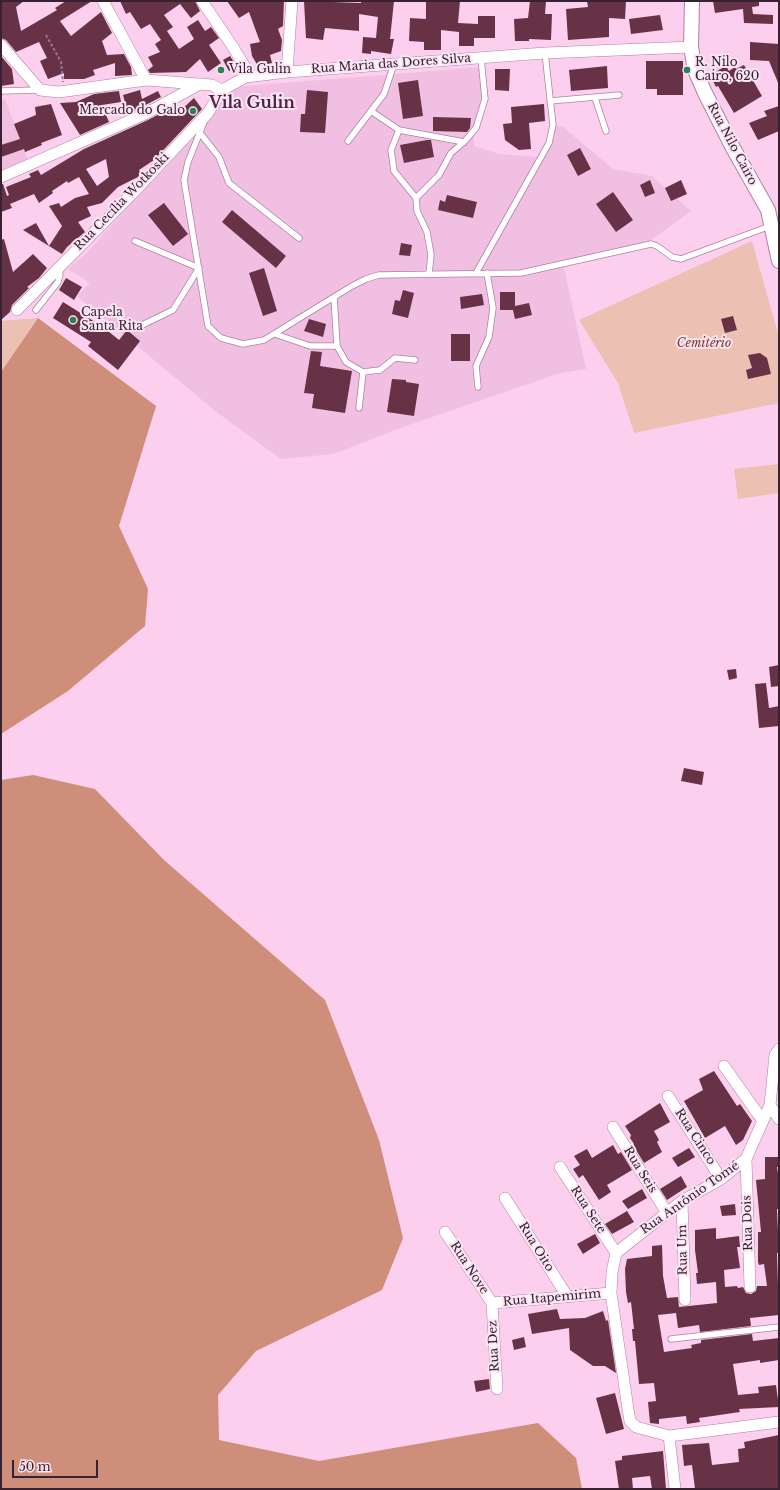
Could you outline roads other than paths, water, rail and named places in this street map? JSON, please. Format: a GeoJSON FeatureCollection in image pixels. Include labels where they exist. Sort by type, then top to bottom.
{"type":"FeatureCollection","features":[{"type":"Feature","properties":{"kind":"street"},"geometry":{"type":"LineString","coordinates":[[103,1],[146,80]]}},
{"type":"Feature","properties":{"kind":"street"},"geometry":{"type":"LineString","coordinates":[[202,1],[241,60],[245,67],[246,77]]}},
{"type":"Feature","properties":{"kind":"street"},"geometry":{"type":"LineString","coordinates":[[287,72],[292,1]]}},
{"type":"Feature","properties":{"kind":"street","name":"Rua Nilo Cairo"},"geometry":{"type":"LineString","coordinates":[[692,1],[691,47],[695,70],[705,93],[768,210],[771,218],[779,261]]}},
{"type":"Feature","properties":{"kind":"street"},"geometry":{"type":"LineString","coordinates":[[1,45],[40,90],[64,91],[146,80],[212,84],[222,90]]}},
{"type":"Feature","properties":{"kind":"street","name":"Rua Maria das Dores Silva"},"geometry":{"type":"LineString","coordinates":[[222,90],[246,77],[287,72],[545,53],[691,47]]}},
{"type":"Feature","properties":{"kind":"street"},"geometry":{"type":"LineString","coordinates":[[1,177],[145,114],[200,83]]}},
{"type":"Feature","properties":{"kind":"street","name":"Rua Cecília Wotkoski"},"geometry":{"type":"LineString","coordinates":[[17,310],[130,196],[208,113],[222,90]]}},
{"type":"Feature","properties":{"kind":"street","name":"Rua Antônio Tomé"},"geometry":{"type":"LineString","coordinates":[[616,1253],[682,1201],[721,1179],[746,1158],[770,1105],[775,1056],[779,1048]]}},
{"type":"Feature","properties":{"kind":"street"},"geometry":{"type":"LineString","coordinates":[[724,1066],[763,1121]]}},
{"type":"Feature","properties":{"kind":"street","name":"Rua Cinco"},"geometry":{"type":"LineString","coordinates":[[668,1096],[721,1179]]}},
{"type":"Feature","properties":{"kind":"street"},"geometry":{"type":"LineString","coordinates":[[770,1105],[779,1119]]}},
{"type":"Feature","properties":{"kind":"street","name":"Rua Seis"},"geometry":{"type":"LineString","coordinates":[[613,1127],[667,1213]]}},
{"type":"Feature","properties":{"kind":"street","name":"Rua Dois"},"geometry":{"type":"LineString","coordinates":[[746,1158],[750,1287]]}},
{"type":"Feature","properties":{"kind":"street","name":"Rua Sete"},"geometry":{"type":"LineString","coordinates":[[560,1167],[616,1253]]}},
{"type":"Feature","properties":{"kind":"street","name":"Rua Oito"},"geometry":{"type":"LineString","coordinates":[[505,1198],[567,1296]]}},
{"type":"Feature","properties":{"kind":"street","name":"Rua Um"},"geometry":{"type":"LineString","coordinates":[[682,1201],[685,1300]]}},
{"type":"Feature","properties":{"kind":"street","name":"Rua Nove"},"geometry":{"type":"LineString","coordinates":[[445,1232],[492,1304]]}},
{"type":"Feature","properties":{"kind":"street"},"geometry":{"type":"LineString","coordinates":[[616,1253],[612,1272],[611,1293],[630,1421],[636,1427],[645,1431],[669,1436],[779,1422]]}},
{"type":"Feature","properties":{"kind":"street","name":"Rua Itapemirim"},"geometry":{"type":"LineString","coordinates":[[492,1304],[611,1293]]}},
{"type":"Feature","properties":{"kind":"street","name":"Rua Dez"},"geometry":{"type":"LineString","coordinates":[[492,1304],[497,1389]]}},
{"type":"Feature","properties":{"kind":"street"},"geometry":{"type":"LineString","coordinates":[[669,1436],[675,1489]]}},
{"type":"Feature","properties":{"kind":"lane"},"geometry":{"type":"LineString","coordinates":[[476,273],[549,143],[553,125],[545,53]]}},
{"type":"Feature","properties":{"kind":"lane"},"geometry":{"type":"LineString","coordinates":[[416,198],[439,175],[451,153],[464,142],[476,128],[485,99],[481,58]]}},
{"type":"Feature","properties":{"kind":"lane"},"geometry":{"type":"LineString","coordinates":[[348,141],[384,94],[394,64]]}},
{"type":"Feature","properties":{"kind":"lane"},"geometry":{"type":"LineString","coordinates":[[1,91],[40,90]]}},
{"type":"Feature","properties":{"kind":"lane"},"geometry":{"type":"LineString","coordinates":[[550,102],[619,95]]}},
{"type":"Feature","properties":{"kind":"lane"},"geometry":{"type":"LineString","coordinates":[[595,98],[606,131]]}},
{"type":"Feature","properties":{"kind":"lane"},"geometry":{"type":"LineString","coordinates":[[371,111],[399,130],[464,142]]}},
{"type":"Feature","properties":{"kind":"lane"},"geometry":{"type":"LineString","coordinates":[[208,113],[188,162],[184,180],[208,326],[221,338],[243,344],[264,340],[334,297],[366,279],[379,275],[521,273],[651,244],[657,246],[672,257],[681,259],[771,218]]}},
{"type":"Feature","properties":{"kind":"lane"},"geometry":{"type":"LineString","coordinates":[[399,130],[391,150],[394,171],[416,198],[417,210],[427,232],[431,255],[429,274]]}},
{"type":"Feature","properties":{"kind":"lane"},"geometry":{"type":"LineString","coordinates":[[200,133],[219,157],[229,183],[299,238]]}},
{"type":"Feature","properties":{"kind":"lane"},"geometry":{"type":"LineString","coordinates":[[135,241],[199,268]]}},
{"type":"Feature","properties":{"kind":"lane"},"geometry":{"type":"LineString","coordinates":[[136,328],[173,310],[199,268]]}},
{"type":"Feature","properties":{"kind":"lane"},"geometry":{"type":"LineString","coordinates":[[36,310],[58,282],[60,274],[55,271]]}},
{"type":"Feature","properties":{"kind":"lane"},"geometry":{"type":"LineString","coordinates":[[478,387],[476,366],[489,337],[493,308],[487,273]]}},
{"type":"Feature","properties":{"kind":"lane"},"geometry":{"type":"LineString","coordinates":[[334,297],[337,346],[346,362],[363,372],[380,370],[395,358],[415,360]]}},
{"type":"Feature","properties":{"kind":"lane"},"geometry":{"type":"LineString","coordinates":[[275,334],[310,346],[337,346]]}},
{"type":"Feature","properties":{"kind":"lane"},"geometry":{"type":"LineString","coordinates":[[359,408],[363,372]]}},
{"type":"Feature","properties":{"kind":"lane"},"geometry":{"type":"LineString","coordinates":[[671,1339],[779,1326]]}},
{"type":"Feature","properties":{"kind":"place","name":"Vila Gulin"},"geometry":{"type":"Point","coordinates":[221,70]}},
{"type":"Feature","properties":{"kind":"place","name":"R. Nilo Cairo, 620"},"geometry":{"type":"Point","coordinates":[687,70]}},
{"type":"Feature","properties":{"kind":"place","name":"Mercado do Galo"},"geometry":{"type":"Point","coordinates":[193,111]}},
{"type":"Feature","properties":{"kind":"place","name":"Capela Santa Rita"},"geometry":{"type":"Point","coordinates":[73,320]}},
{"type":"Feature","properties":{"kind":"district","name":"Vila Gulin"},"geometry":{"type":"Point","coordinates":[252,103]}},
{"type":"Feature","properties":{"kind":"park label","name":"Cemitério"},"geometry":{"type":"Point","coordinates":[704,344]}}]}
